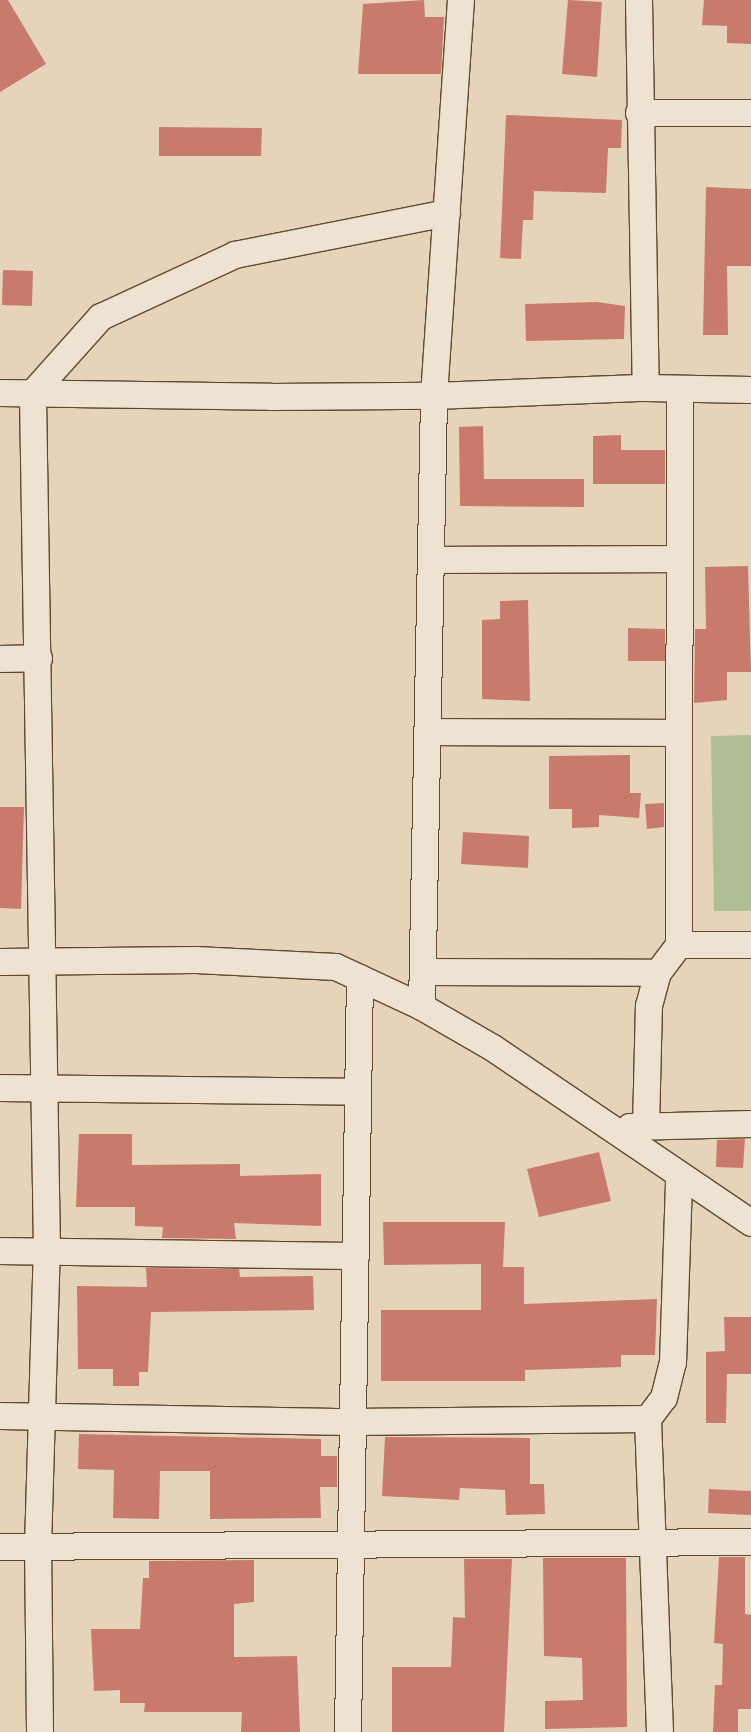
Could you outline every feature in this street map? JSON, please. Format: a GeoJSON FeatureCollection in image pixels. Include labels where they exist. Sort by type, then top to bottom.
{"type":"FeatureCollection","features":[{"type":"Feature","properties":{"kind":"street"},"geometry":{"type":"LineString","coordinates":[[422,1007],[434,396],[461,0]]}},
{"type":"Feature","properties":{"kind":"street"},"geometry":{"type":"LineString","coordinates":[[639,0],[639,113],[646,388]]}},
{"type":"Feature","properties":{"kind":"street"},"geometry":{"type":"LineString","coordinates":[[639,113],[751,113]]}},
{"type":"Feature","properties":{"kind":"street"},"geometry":{"type":"LineString","coordinates":[[40,1732],[38,1547],[47,1250],[40,962],[38,658],[33,394],[101,317],[235,255],[447,213]]}},
{"type":"Feature","properties":{"kind":"street"},"geometry":{"type":"LineString","coordinates":[[0,393],[434,396],[646,388],[751,390]]}},
{"type":"Feature","properties":{"kind":"street"},"geometry":{"type":"LineString","coordinates":[[646,1126],[649,1006],[658,973],[679,945],[680,390]]}},
{"type":"Feature","properties":{"kind":"street"},"geometry":{"type":"LineString","coordinates":[[431,560],[680,559]]}},
{"type":"Feature","properties":{"kind":"street"},"geometry":{"type":"LineString","coordinates":[[0,659],[38,658]]}},
{"type":"Feature","properties":{"kind":"street"},"geometry":{"type":"LineString","coordinates":[[428,732],[679,733]]}},
{"type":"Feature","properties":{"kind":"street"},"geometry":{"type":"LineString","coordinates":[[679,945],[751,945]]}},
{"type":"Feature","properties":{"kind":"street"},"geometry":{"type":"LineString","coordinates":[[0,962],[288,962],[336,967],[422,1007],[493,1048],[679,1178],[751,1223]]}},
{"type":"Feature","properties":{"kind":"street"},"geometry":{"type":"LineString","coordinates":[[423,972],[658,973]]}},
{"type":"Feature","properties":{"kind":"street"},"geometry":{"type":"LineString","coordinates":[[348,1732],[351,1422],[356,1256],[360,978]]}},
{"type":"Feature","properties":{"kind":"street"},"geometry":{"type":"LineString","coordinates":[[0,1088],[357,1092]]}},
{"type":"Feature","properties":{"kind":"street"},"geometry":{"type":"LineString","coordinates":[[606,1128],[751,1124]]}},
{"type":"Feature","properties":{"kind":"street"},"geometry":{"type":"LineString","coordinates":[[660,1732],[648,1419],[664,1398],[673,1363],[679,1178]]}},
{"type":"Feature","properties":{"kind":"street"},"geometry":{"type":"LineString","coordinates":[[0,1251],[47,1250],[356,1256]]}},
{"type":"Feature","properties":{"kind":"street"},"geometry":{"type":"LineString","coordinates":[[0,1416],[351,1422],[648,1419]]}},
{"type":"Feature","properties":{"kind":"street"},"geometry":{"type":"LineString","coordinates":[[0,1547],[751,1542]]}},
{"type":"Feature","properties":{"kind":"green space"},"geometry":{"type":"Polygon","coordinates":[[[751,735],[751,911],[714,911],[711,736],[751,735]]]}},
{"type":"Feature","properties":{"kind":"building"},"geometry":{"type":"Polygon","coordinates":[[[0,0],[8,0],[46,64],[0,92],[0,0]]]}},
{"type":"Feature","properties":{"kind":"building"},"geometry":{"type":"Polygon","coordinates":[[[424,0],[425,17],[444,17],[441,74],[358,74],[363,4],[424,0]]]}},
{"type":"Feature","properties":{"kind":"building"},"geometry":{"type":"Polygon","coordinates":[[[568,0],[602,2],[597,77],[562,74],[568,0]]]}},
{"type":"Feature","properties":{"kind":"building"},"geometry":{"type":"Polygon","coordinates":[[[704,0],[751,0],[751,44],[727,43],[727,26],[702,25],[704,0]]]}},
{"type":"Feature","properties":{"kind":"building"},"geometry":{"type":"Polygon","coordinates":[[[506,115],[622,120],[621,148],[608,148],[606,193],[534,191],[533,220],[523,220],[521,259],[500,258],[506,115]]]}},
{"type":"Feature","properties":{"kind":"building"},"geometry":{"type":"Polygon","coordinates":[[[159,127],[262,128],[261,156],[159,156],[159,127]]]}},
{"type":"Feature","properties":{"kind":"building"},"geometry":{"type":"Polygon","coordinates":[[[706,187],[751,189],[751,266],[727,266],[728,335],[703,335],[706,187]]]}},
{"type":"Feature","properties":{"kind":"building"},"geometry":{"type":"Polygon","coordinates":[[[3,270],[33,271],[32,306],[2,305],[3,270]]]}},
{"type":"Feature","properties":{"kind":"building"},"geometry":{"type":"Polygon","coordinates":[[[597,302],[625,306],[624,339],[526,341],[525,304],[597,302]]]}},
{"type":"Feature","properties":{"kind":"building"},"geometry":{"type":"Polygon","coordinates":[[[483,426],[484,479],[584,479],[584,507],[460,506],[459,427],[483,426]]]}},
{"type":"Feature","properties":{"kind":"building"},"geometry":{"type":"Polygon","coordinates":[[[621,435],[621,450],[665,450],[665,484],[593,484],[593,436],[621,435]]]}},
{"type":"Feature","properties":{"kind":"building"},"geometry":{"type":"Polygon","coordinates":[[[748,566],[751,672],[727,672],[727,700],[694,703],[695,629],[706,629],[705,567],[748,566]]]}},
{"type":"Feature","properties":{"kind":"building"},"geometry":{"type":"Polygon","coordinates":[[[528,600],[530,701],[482,699],[482,620],[500,619],[500,601],[528,600]]]}},
{"type":"Feature","properties":{"kind":"building"},"geometry":{"type":"Polygon","coordinates":[[[628,628],[665,629],[665,661],[628,661],[628,628]]]}},
{"type":"Feature","properties":{"kind":"building"},"geometry":{"type":"Polygon","coordinates":[[[630,755],[630,793],[641,793],[639,818],[599,815],[599,827],[572,828],[572,809],[549,809],[549,756],[630,755]]]}},
{"type":"Feature","properties":{"kind":"building"},"geometry":{"type":"Polygon","coordinates":[[[664,803],[664,827],[647,829],[645,804],[664,803]]]}},
{"type":"Feature","properties":{"kind":"building"},"geometry":{"type":"Polygon","coordinates":[[[0,807],[24,807],[21,909],[0,908],[0,807]]]}},
{"type":"Feature","properties":{"kind":"building"},"geometry":{"type":"Polygon","coordinates":[[[463,832],[529,836],[528,868],[461,864],[463,832]]]}},
{"type":"Feature","properties":{"kind":"building"},"geometry":{"type":"Polygon","coordinates":[[[79,1134],[132,1134],[132,1165],[240,1164],[240,1176],[321,1174],[321,1226],[234,1223],[236,1239],[162,1238],[163,1227],[135,1226],[135,1207],[76,1207],[79,1134]]]}},
{"type":"Feature","properties":{"kind":"building"},"geometry":{"type":"Polygon","coordinates":[[[745,1139],[743,1168],[716,1167],[717,1140],[745,1139]]]}},
{"type":"Feature","properties":{"kind":"building"},"geometry":{"type":"Polygon","coordinates":[[[599,1152],[611,1201],[539,1217],[527,1169],[599,1152]]]}},
{"type":"Feature","properties":{"kind":"building"},"geometry":{"type":"Polygon","coordinates":[[[383,1222],[505,1222],[503,1267],[524,1267],[524,1304],[657,1299],[655,1355],[621,1355],[621,1367],[525,1370],[525,1381],[381,1381],[381,1310],[481,1310],[481,1264],[384,1265],[383,1222]]]}},
{"type":"Feature","properties":{"kind":"building"},"geometry":{"type":"Polygon","coordinates":[[[146,1268],[239,1269],[240,1277],[313,1276],[314,1310],[151,1312],[148,1372],[139,1372],[139,1386],[113,1386],[113,1369],[78,1369],[77,1286],[147,1287],[146,1268]]]}},
{"type":"Feature","properties":{"kind":"building"},"geometry":{"type":"Polygon","coordinates":[[[724,1317],[751,1317],[751,1374],[727,1374],[726,1423],[706,1423],[706,1352],[725,1351],[724,1317]]]}},
{"type":"Feature","properties":{"kind":"building"},"geometry":{"type":"Polygon","coordinates":[[[79,1434],[321,1439],[321,1456],[337,1456],[337,1487],[320,1487],[321,1518],[210,1519],[210,1471],[160,1471],[159,1519],[113,1518],[114,1470],[78,1469],[79,1434]]]}},
{"type":"Feature","properties":{"kind":"building"},"geometry":{"type":"Polygon","coordinates":[[[385,1437],[530,1438],[530,1484],[544,1484],[545,1514],[506,1515],[505,1490],[460,1488],[459,1500],[382,1496],[385,1437]]]}},
{"type":"Feature","properties":{"kind":"building"},"geometry":{"type":"Polygon","coordinates":[[[709,1489],[751,1491],[751,1515],[708,1513],[709,1489]]]}},
{"type":"Feature","properties":{"kind":"building"},"geometry":{"type":"Polygon","coordinates":[[[719,1557],[745,1557],[745,1614],[751,1615],[751,1709],[738,1709],[738,1732],[713,1732],[715,1685],[722,1685],[723,1644],[714,1643],[719,1557]]]}},
{"type":"Feature","properties":{"kind":"building"},"geometry":{"type":"Polygon","coordinates":[[[543,1558],[626,1558],[627,1727],[545,1729],[545,1701],[583,1700],[582,1658],[544,1656],[543,1558]]]}},
{"type":"Feature","properties":{"kind":"building"},"geometry":{"type":"Polygon","coordinates":[[[464,1559],[512,1559],[504,1732],[392,1732],[392,1667],[451,1667],[453,1617],[465,1618],[464,1559]]]}},
{"type":"Feature","properties":{"kind":"building"},"geometry":{"type":"Polygon","coordinates":[[[254,1560],[254,1602],[234,1604],[234,1657],[297,1656],[300,1732],[241,1732],[242,1712],[144,1712],[145,1703],[120,1703],[120,1690],[94,1691],[91,1629],[140,1629],[143,1578],[149,1578],[149,1561],[254,1560]]]}}]}
